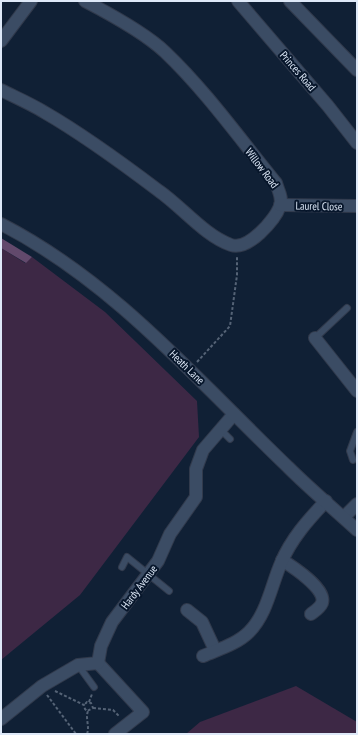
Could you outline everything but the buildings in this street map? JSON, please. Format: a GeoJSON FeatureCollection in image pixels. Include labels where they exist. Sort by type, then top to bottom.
{"type":"FeatureCollection","features":[{"type":"Feature","properties":{"kind":"street"},"geometry":{"type":"LineString","coordinates":[[1,41],[31,1]]}},
{"type":"Feature","properties":{"kind":"street","name":"Willow Road"},"geometry":{"type":"LineString","coordinates":[[86,1],[117,18],[164,51],[203,94],[276,183],[280,194],[280,205]]}},
{"type":"Feature","properties":{"kind":"street","name":"Princes Road"},"geometry":{"type":"LineString","coordinates":[[238,1],[328,106],[357,143]]}},
{"type":"Feature","properties":{"kind":"street"},"geometry":{"type":"LineString","coordinates":[[290,1],[357,69]]}},
{"type":"Feature","properties":{"kind":"street"},"geometry":{"type":"LineString","coordinates":[[1,90],[44,112],[161,192],[216,238],[233,246],[245,244],[267,227],[280,205]]}},
{"type":"Feature","properties":{"kind":"street","name":"Laurel Close"},"geometry":{"type":"LineString","coordinates":[[280,205],[357,206]]}},
{"type":"Feature","properties":{"kind":"street","name":"Heath Lane"},"geometry":{"type":"LineString","coordinates":[[1,224],[65,261],[103,290],[190,370],[287,467],[357,530]]}},
{"type":"Feature","properties":{"kind":"street"},"geometry":{"type":"LineString","coordinates":[[315,338],[357,391]]}},
{"type":"Feature","properties":{"kind":"street","name":"Hardy Avenue"},"geometry":{"type":"LineString","coordinates":[[98,663],[101,646],[112,622],[158,561],[170,534],[196,497],[196,469],[203,450],[234,414]]}},
{"type":"Feature","properties":{"kind":"street"},"geometry":{"type":"LineString","coordinates":[[203,656],[239,640],[255,624],[263,611],[282,560],[298,534],[326,501]]}},
{"type":"Feature","properties":{"kind":"street"},"geometry":{"type":"LineString","coordinates":[[344,517],[357,504]]}},
{"type":"Feature","properties":{"kind":"street"},"geometry":{"type":"LineString","coordinates":[[282,560],[305,577],[320,592],[322,603],[311,614]]}},
{"type":"Feature","properties":{"kind":"street"},"geometry":{"type":"LineString","coordinates":[[187,610],[202,622],[215,650]]}},
{"type":"Feature","properties":{"kind":"street"},"geometry":{"type":"LineString","coordinates":[[1,719],[42,686],[78,665],[98,663],[143,712],[115,734]]}},
{"type":"Feature","properties":{"kind":"lane"},"geometry":{"type":"LineString","coordinates":[[315,338],[347,308]]}},
{"type":"Feature","properties":{"kind":"lane"},"geometry":{"type":"LineString","coordinates":[[220,429],[230,439]]}},
{"type":"Feature","properties":{"kind":"lane"},"geometry":{"type":"LineString","coordinates":[[353,460],[350,451],[357,432]]}},
{"type":"Feature","properties":{"kind":"lane"},"geometry":{"type":"LineString","coordinates":[[122,567],[127,557],[169,591]]}},
{"type":"Feature","properties":{"kind":"lane"},"geometry":{"type":"LineString","coordinates":[[78,665],[94,687]]}},
{"type":"Feature","properties":{"kind":"path"},"geometry":{"type":"LineString","coordinates":[[190,370],[230,326],[237,275],[236,246]]}},
{"type":"Feature","properties":{"kind":"path"},"geometry":{"type":"LineString","coordinates":[[42,686],[84,705],[85,709],[88,711]]}},
{"type":"Feature","properties":{"kind":"path"},"geometry":{"type":"LineString","coordinates":[[42,686],[76,734]]}},
{"type":"Feature","properties":{"kind":"path"},"geometry":{"type":"LineString","coordinates":[[84,705],[89,702],[93,708]]}},
{"type":"Feature","properties":{"kind":"path"},"geometry":{"type":"LineString","coordinates":[[87,734],[89,730],[86,717],[88,711],[93,708],[113,710],[126,725]]}},
{"type":"Feature","properties":{"kind":"shaded area"},"geometry":{"type":"Polygon","coordinates":[[[1,238],[32,257],[26,263],[1,248],[1,238]]]}},
{"type":"Feature","properties":{"kind":"shaded area"},"geometry":{"type":"Polygon","coordinates":[[[1,248],[25,263],[32,257],[105,312],[197,401],[199,437],[80,595],[1,660],[1,248]]]}},
{"type":"Feature","properties":{"kind":"shaded area"},"geometry":{"type":"Polygon","coordinates":[[[296,686],[357,722],[357,734],[186,734],[200,722],[296,686]]]}}]}
